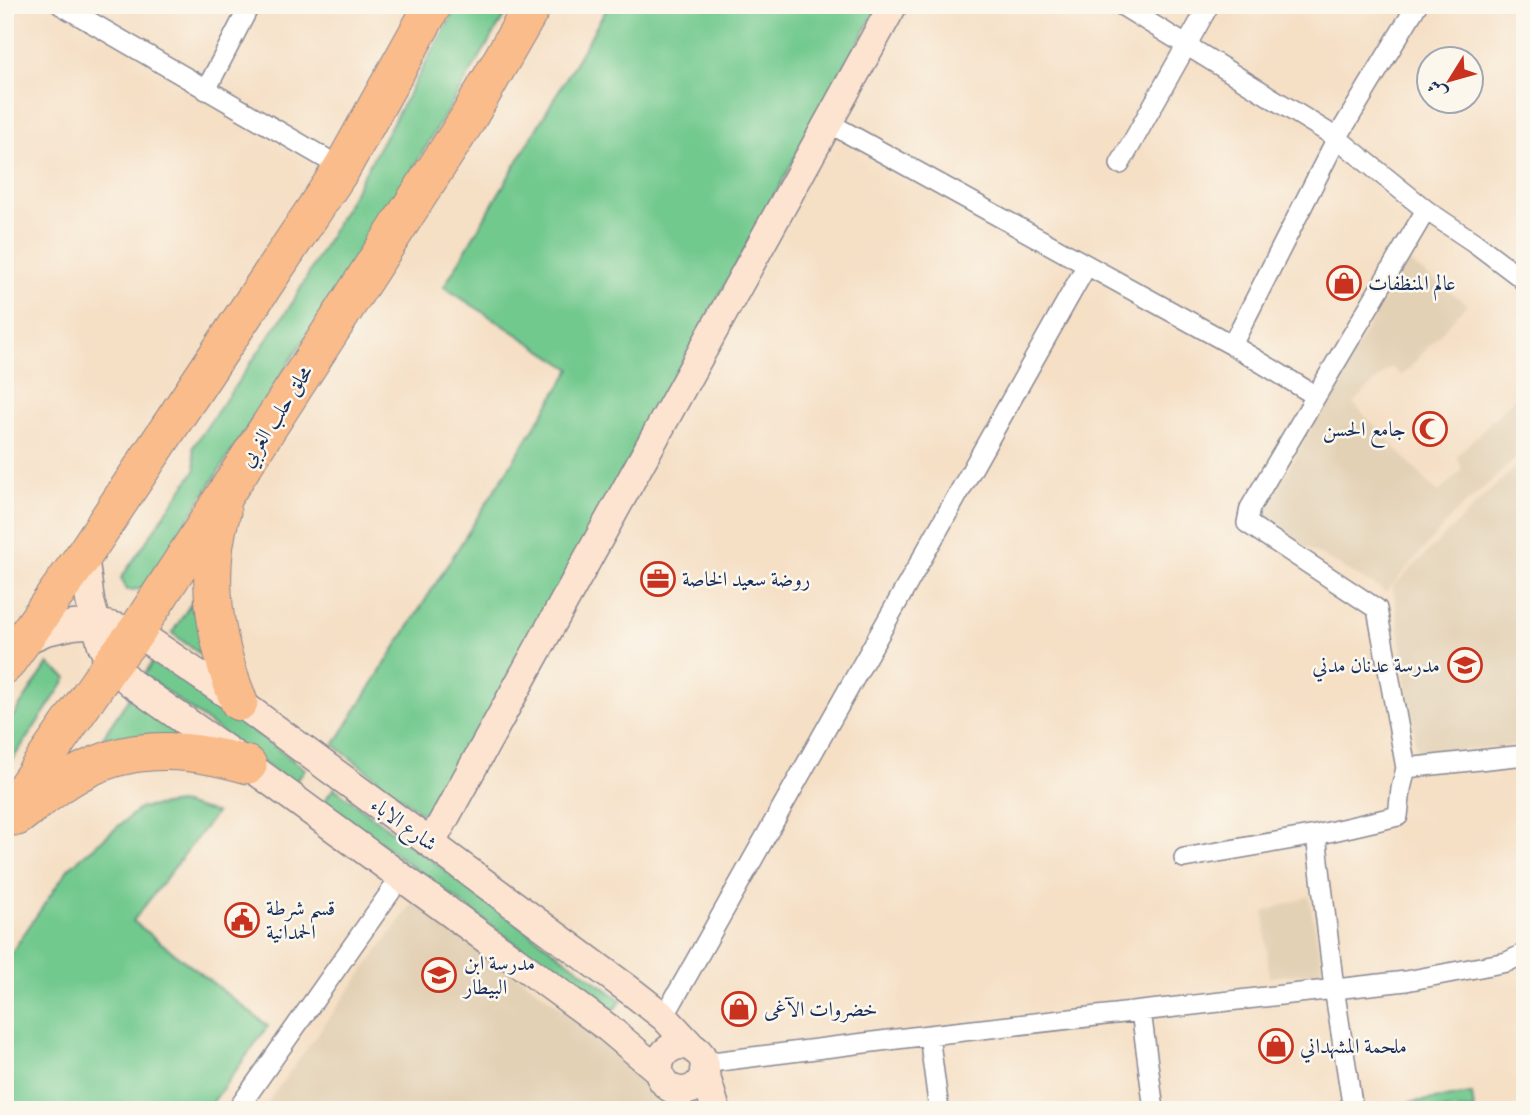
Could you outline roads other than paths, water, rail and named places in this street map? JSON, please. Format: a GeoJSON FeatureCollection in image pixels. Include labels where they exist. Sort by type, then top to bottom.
{"type":"FeatureCollection","features":[{"type":"Feature","properties":{"kind":"highway"},"geometry":{"type":"LineString","coordinates":[[10,648],[84,555],[342,168],[433,5]]}},
{"type":"Feature","properties":{"kind":"highway","name":"محلق حلب الغربي"},"geometry":{"type":"LineString","coordinates":[[5,817],[136,632],[467,120],[533,5]]}},
{"type":"Feature","properties":{"kind":"highway"},"geometry":{"type":"LineString","coordinates":[[228,490],[220,520],[212,582],[214,613],[228,674],[239,702]]}},
{"type":"Feature","properties":{"kind":"highway"},"geometry":{"type":"LineString","coordinates":[[5,826],[53,790],[89,768],[117,757],[150,751],[183,751],[248,765]]}},
{"type":"Feature","properties":{"kind":"main road"},"geometry":{"type":"LineString","coordinates":[[430,843],[893,5]]}},
{"type":"Feature","properties":{"kind":"main road"},"geometry":{"type":"LineString","coordinates":[[84,555],[90,601],[102,645],[111,664],[131,683],[248,765],[608,1028],[668,1090],[686,1091],[698,1084],[701,1061],[689,1047],[674,1047],[662,1056],[668,1090]]}},
{"type":"Feature","properties":{"kind":"main road","name":"شارع الاباء"},"geometry":{"type":"LineString","coordinates":[[10,648],[46,631],[73,625],[97,624],[136,632],[239,702],[664,1017],[701,1061],[716,1110]]}},
{"type":"Feature","properties":{"kind":"main road"},"geometry":{"type":"LineString","coordinates":[[295,799],[320,762]]}},
{"type":"Feature","properties":{"kind":"main road"},"geometry":{"type":"LineString","coordinates":[[608,1028],[618,1026],[626,1020],[634,1002],[632,992]]}},
{"type":"Feature","properties":{"kind":"street"},"geometry":{"type":"LineString","coordinates":[[61,5],[82,11],[206,90],[342,168]]}},
{"type":"Feature","properties":{"kind":"street"},"geometry":{"type":"LineString","coordinates":[[206,90],[250,5]]}},
{"type":"Feature","properties":{"kind":"street"},"geometry":{"type":"LineString","coordinates":[[1121,5],[1337,138],[1426,210],[1523,275]]}},
{"type":"Feature","properties":{"kind":"street"},"geometry":{"type":"LineString","coordinates":[[1120,164],[1188,47],[1209,5]]}},
{"type":"Feature","properties":{"kind":"street"},"geometry":{"type":"LineString","coordinates":[[1233,345],[1337,138],[1417,5]]}},
{"type":"Feature","properties":{"kind":"street"},"geometry":{"type":"LineString","coordinates":[[829,123],[1233,345],[1317,396]]}},
{"type":"Feature","properties":{"kind":"street"},"geometry":{"type":"LineString","coordinates":[[1184,858],[1317,835],[1398,816],[1406,768],[1377,609],[1247,523],[1250,508],[1426,210]]}},
{"type":"Feature","properties":{"kind":"street"},"geometry":{"type":"LineString","coordinates":[[664,1017],[1087,265]]}},
{"type":"Feature","properties":{"kind":"street"},"geometry":{"type":"LineString","coordinates":[[1406,768],[1525,755]]}},
{"type":"Feature","properties":{"kind":"street"},"geometry":{"type":"LineString","coordinates":[[1317,835],[1334,988],[1353,1110]]}},
{"type":"Feature","properties":{"kind":"street"},"geometry":{"type":"LineString","coordinates":[[237,1110],[401,877]]}},
{"type":"Feature","properties":{"kind":"street"},"geometry":{"type":"LineString","coordinates":[[701,1061],[1406,981],[1519,961]]}},
{"type":"Feature","properties":{"kind":"street"},"geometry":{"type":"LineString","coordinates":[[1141,1011],[1154,1110]]}},
{"type":"Feature","properties":{"kind":"street"},"geometry":{"type":"LineString","coordinates":[[929,1035],[939,1110]]}},
{"type":"Feature","properties":{"kind":"place","name":"عالم المنظفات"},"geometry":{"type":"Point","coordinates":[1344,283]}},
{"type":"Feature","properties":{"kind":"place","name":"جامع الحسن"},"geometry":{"type":"Point","coordinates":[1430,429]}},
{"type":"Feature","properties":{"kind":"place","name":"روضة سعيد الخاصة"},"geometry":{"type":"Point","coordinates":[658,579]}},
{"type":"Feature","properties":{"kind":"place","name":"مدرسة عدنان مدني"},"geometry":{"type":"Point","coordinates":[1465,665]}},
{"type":"Feature","properties":{"kind":"place","name":"قسم شرطة الحمدانية"},"geometry":{"type":"Point","coordinates":[242,920]}},
{"type":"Feature","properties":{"kind":"place","name":"مدرسة ابن البيطار"},"geometry":{"type":"Point","coordinates":[439,975]}},
{"type":"Feature","properties":{"kind":"place","name":"خضروات الآغى"},"geometry":{"type":"Point","coordinates":[739,1009]}},
{"type":"Feature","properties":{"kind":"place","name":"ملحمة المشهداني"},"geometry":{"type":"Point","coordinates":[1276,1046]}}]}
